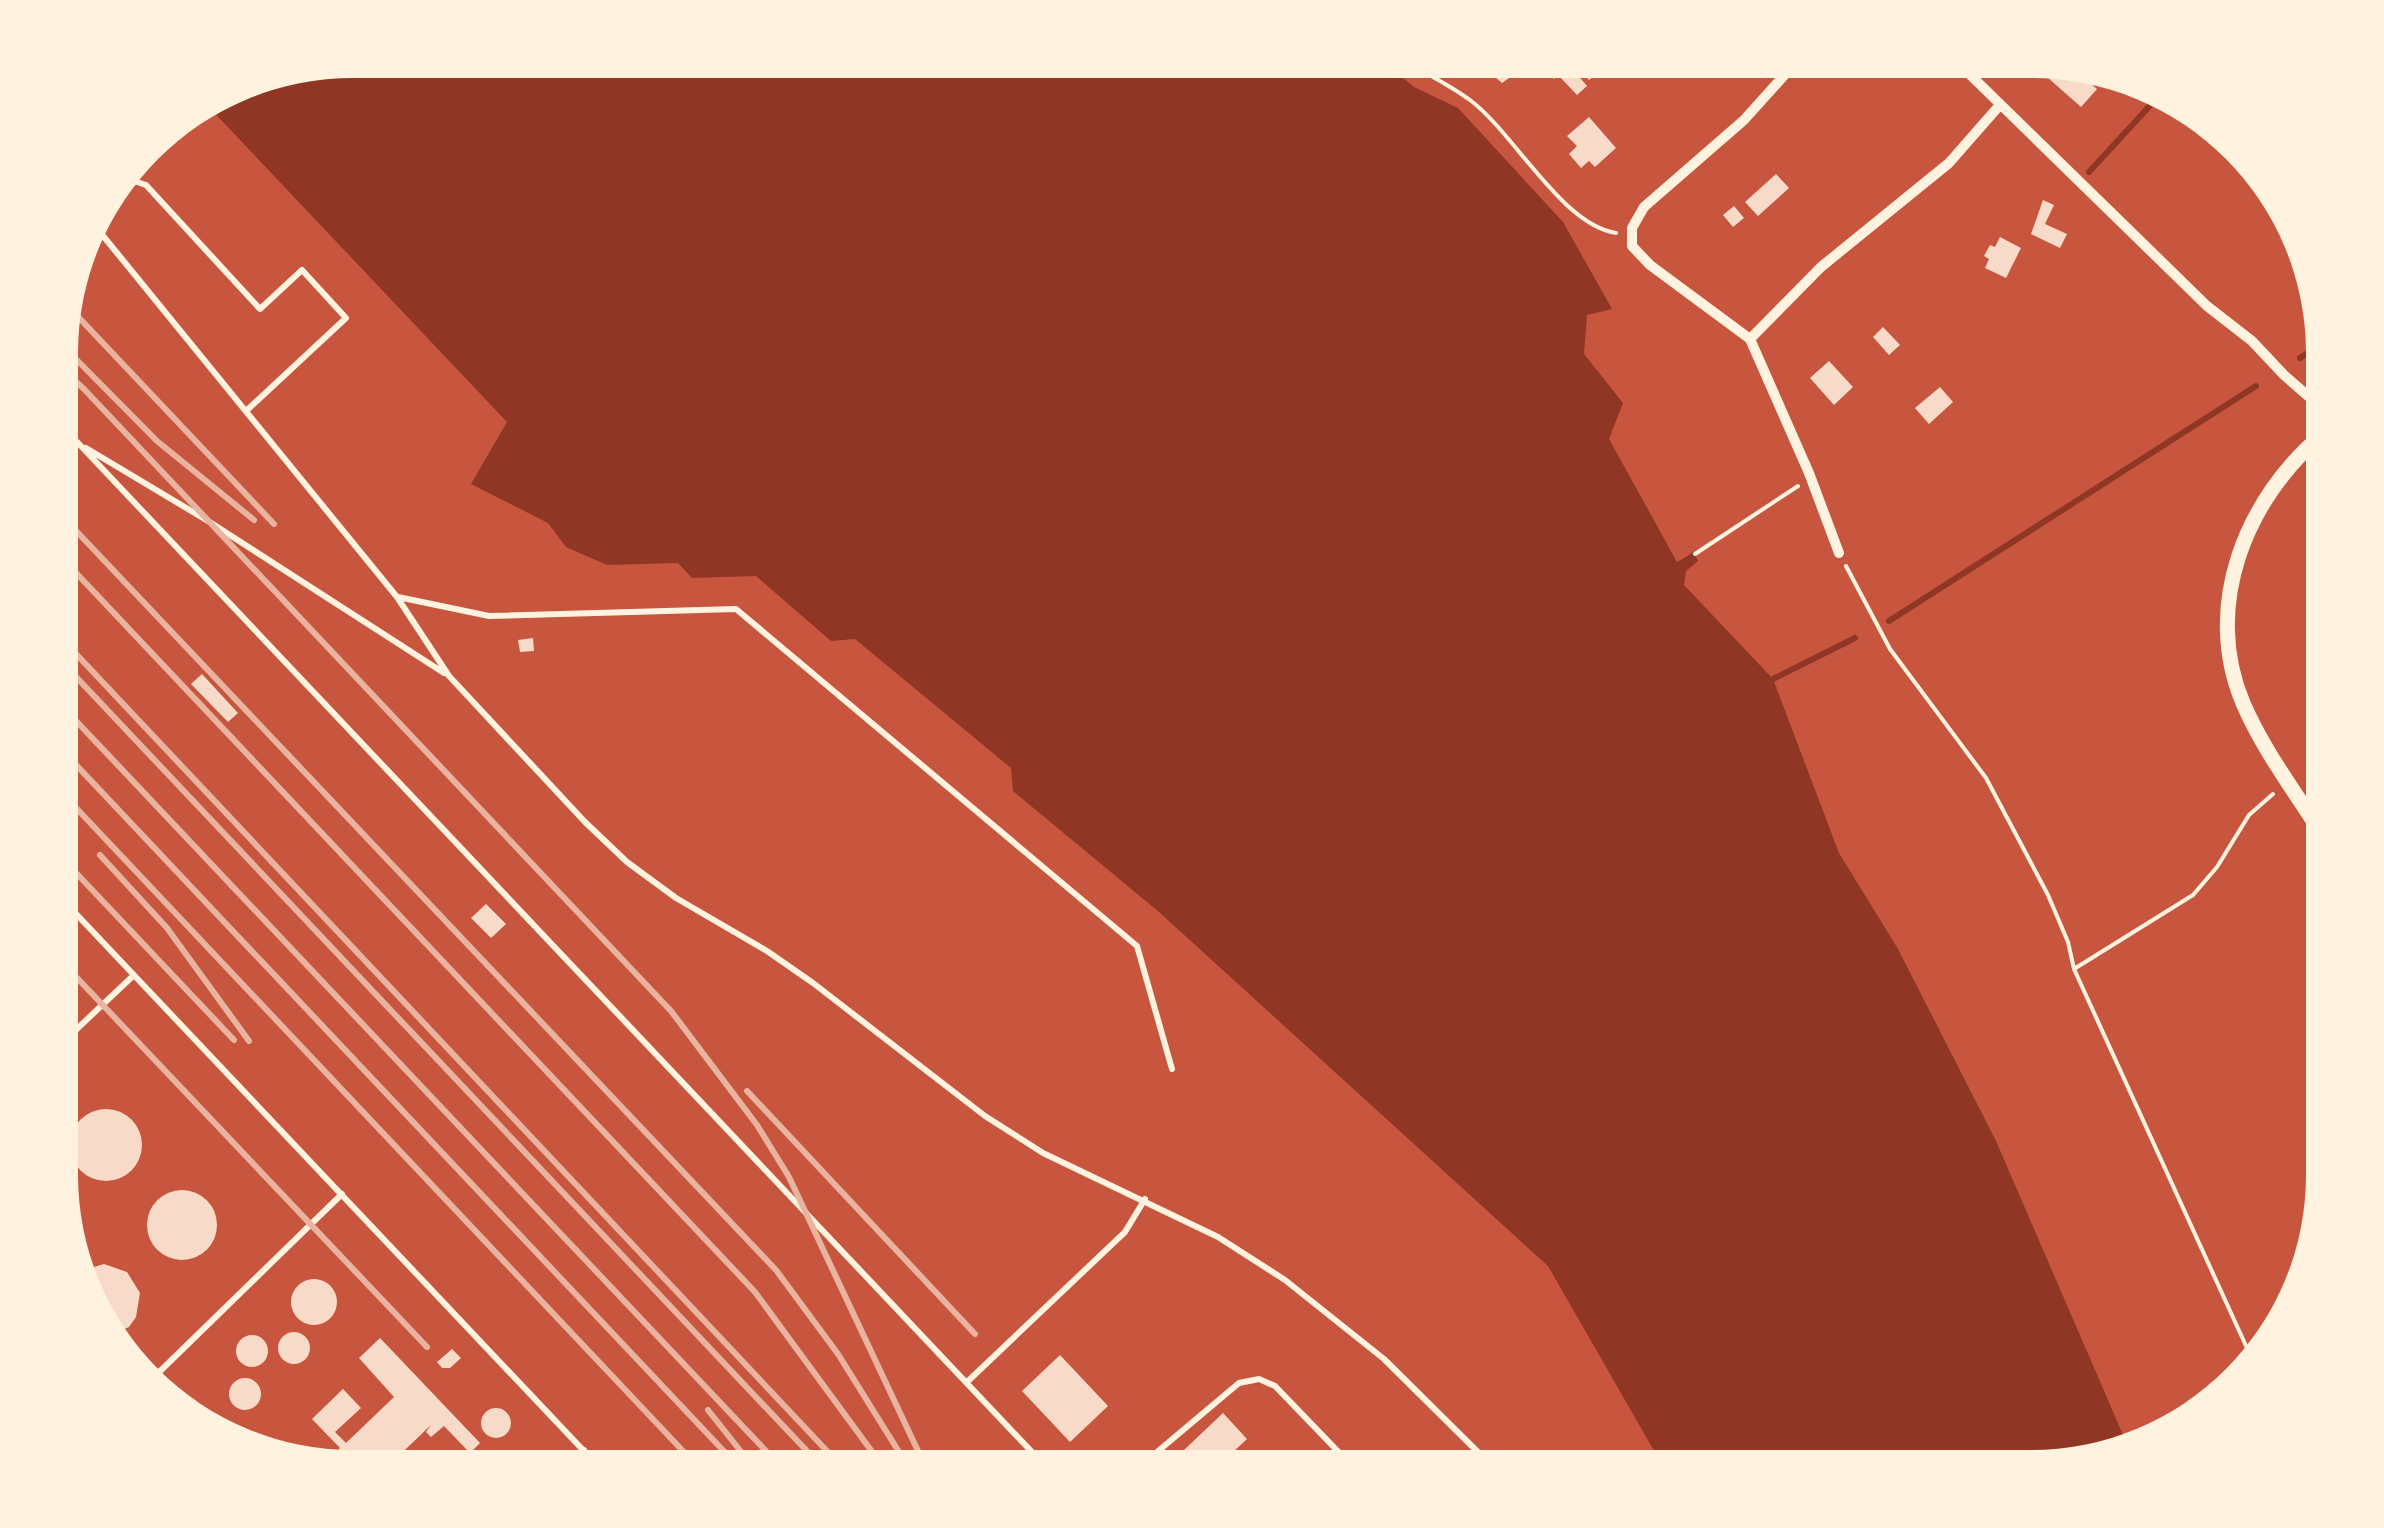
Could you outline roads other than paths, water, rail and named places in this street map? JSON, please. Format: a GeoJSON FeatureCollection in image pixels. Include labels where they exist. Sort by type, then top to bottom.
{"type":"FeatureCollection","features":[{"type":"Feature","properties":{"kind":"street"},"geometry":{"type":"LineString","coordinates":[[1782,78],[1744,120],[1644,207],[1630,236],[1632,246],[1650,266],[1750,339],[1839,552]]}},
{"type":"Feature","properties":{"kind":"street"},"geometry":{"type":"LineString","coordinates":[[1972,78],[2207,306],[2252,340],[2306,394]]}},
{"type":"Feature","properties":{"kind":"street"},"geometry":{"type":"LineString","coordinates":[[1750,339],[1822,267],[1949,163],[1999,106]]}},
{"type":"Feature","properties":{"kind":"street"},"geometry":{"type":"LineString","coordinates":[[2306,449],[2290,463],[2258,508],[2236,564],[2230,594],[2229,643],[2243,703],[2260,738],[2306,809]]}},
{"type":"Feature","properties":{"kind":"lane"},"geometry":{"type":"LineString","coordinates":[[138,181],[146,185],[260,309],[302,270],[346,318],[246,411]]}},
{"type":"Feature","properties":{"kind":"lane"},"geometry":{"type":"LineString","coordinates":[[103,236],[397,597],[449,676],[627,862],[676,898],[814,982],[985,1116],[1043,1152],[1218,1236],[1345,1326],[1418,1390],[1476,1450]]}},
{"type":"Feature","properties":{"kind":"lane"},"geometry":{"type":"LineString","coordinates":[[78,443],[449,676]]}},
{"type":"Feature","properties":{"kind":"lane"},"geometry":{"type":"LineString","coordinates":[[78,443],[1030,1450]]}},
{"type":"Feature","properties":{"kind":"lane"},"geometry":{"type":"LineString","coordinates":[[397,597],[489,616],[736,609],[1137,946],[1172,1069]]}},
{"type":"Feature","properties":{"kind":"lane"},"geometry":{"type":"LineString","coordinates":[[78,916],[584,1450]]}},
{"type":"Feature","properties":{"kind":"lane"},"geometry":{"type":"LineString","coordinates":[[78,1028],[134,975]]}},
{"type":"Feature","properties":{"kind":"lane"},"geometry":{"type":"LineString","coordinates":[[160,1372],[342,1194]]}},
{"type":"Feature","properties":{"kind":"lane"},"geometry":{"type":"LineString","coordinates":[[967,1382],[1124,1232],[1146,1199]]}},
{"type":"Feature","properties":{"kind":"lane"},"geometry":{"type":"LineString","coordinates":[[1159,1450],[1238,1383],[1259,1378],[1275,1386],[1337,1450]]}},
{"type":"Feature","properties":{"kind":"waterway"},"geometry":{"type":"LineString","coordinates":[[2089,172],[2151,105]]}},
{"type":"Feature","properties":{"kind":"waterway"},"geometry":{"type":"LineString","coordinates":[[2300,358],[2306,354]]}},
{"type":"Feature","properties":{"kind":"waterway"},"geometry":{"type":"LineString","coordinates":[[1889,621],[2256,386]]}},
{"type":"Feature","properties":{"kind":"waterway"},"geometry":{"type":"LineString","coordinates":[[1773,679],[1855,638]]}},
{"type":"Feature","properties":{"kind":"railway"},"geometry":{"type":"LineString","coordinates":[[80,319],[274,524]]}},
{"type":"Feature","properties":{"kind":"railway"},"geometry":{"type":"LineString","coordinates":[[78,361],[157,441],[254,520]]}},
{"type":"Feature","properties":{"kind":"railway"},"geometry":{"type":"LineString","coordinates":[[78,384],[671,1011],[757,1125],[789,1177],[918,1450]]}},
{"type":"Feature","properties":{"kind":"railway"},"geometry":{"type":"LineString","coordinates":[[78,533],[776,1270],[838,1354],[898,1450]]}},
{"type":"Feature","properties":{"kind":"railway"},"geometry":{"type":"LineString","coordinates":[[78,575],[755,1292],[871,1450]]}},
{"type":"Feature","properties":{"kind":"railway"},"geometry":{"type":"LineString","coordinates":[[78,656],[826,1450]]}},
{"type":"Feature","properties":{"kind":"railway"},"geometry":{"type":"LineString","coordinates":[[78,679],[806,1450]]}},
{"type":"Feature","properties":{"kind":"railway"},"geometry":{"type":"LineString","coordinates":[[78,723],[765,1450]]}},
{"type":"Feature","properties":{"kind":"railway"},"geometry":{"type":"LineString","coordinates":[[78,767],[723,1450]]}},
{"type":"Feature","properties":{"kind":"railway"},"geometry":{"type":"LineString","coordinates":[[78,810],[682,1450]]}},
{"type":"Feature","properties":{"kind":"railway"},"geometry":{"type":"LineString","coordinates":[[100,855],[167,928],[249,1041]]}},
{"type":"Feature","properties":{"kind":"railway"},"geometry":{"type":"LineString","coordinates":[[78,875],[234,1040]]}},
{"type":"Feature","properties":{"kind":"railway"},"geometry":{"type":"LineString","coordinates":[[78,979],[427,1347]]}},
{"type":"Feature","properties":{"kind":"railway"},"geometry":{"type":"LineString","coordinates":[[747,1091],[975,1334]]}},
{"type":"Feature","properties":{"kind":"railway"},"geometry":{"type":"LineString","coordinates":[[708,1410],[740,1450]]}}]}
